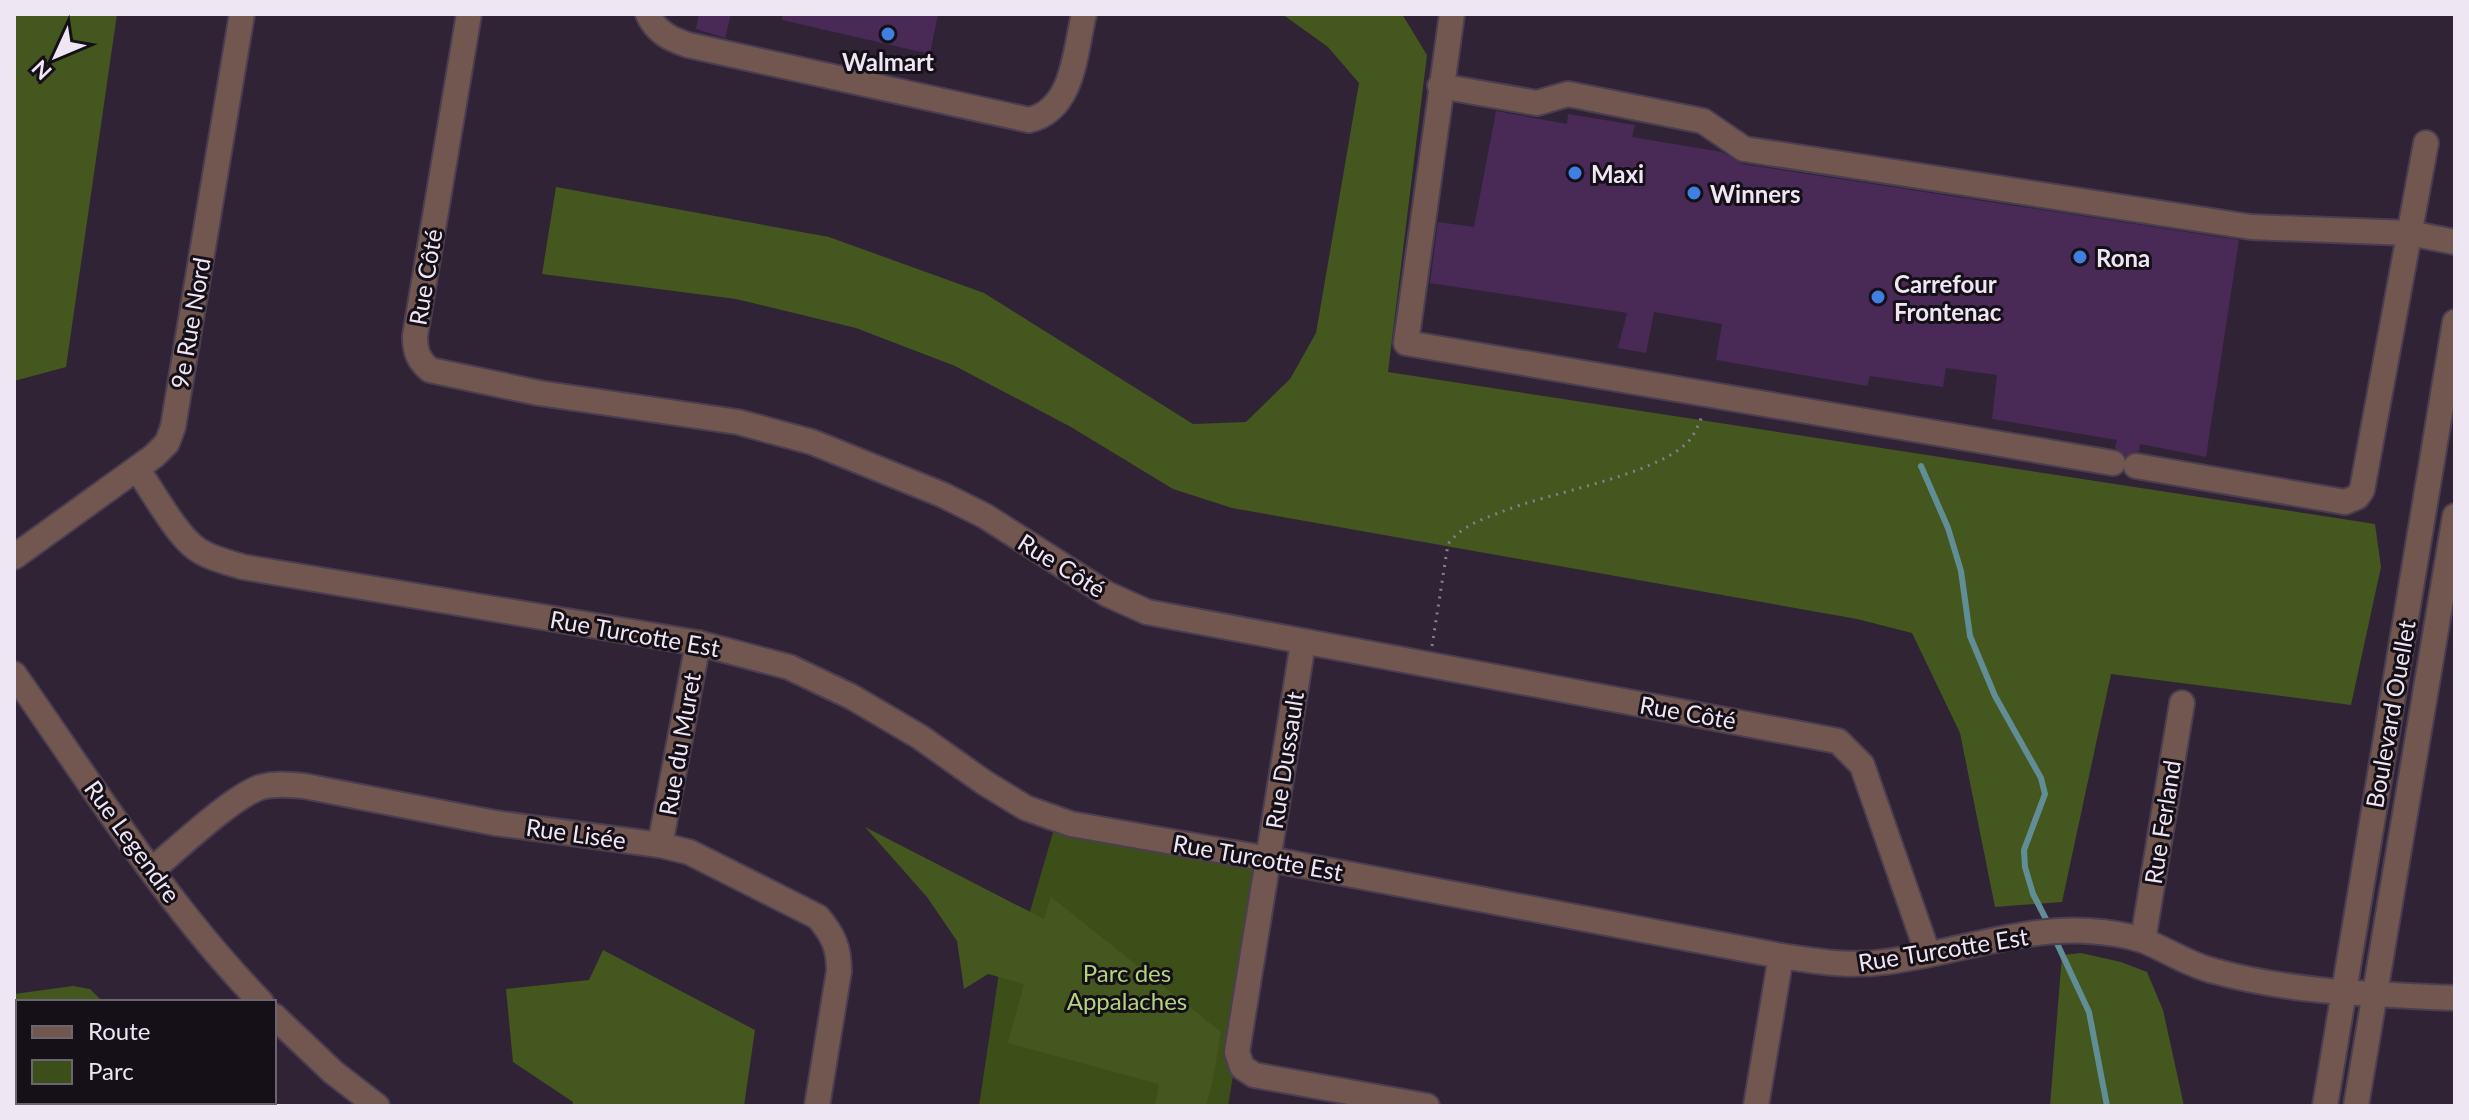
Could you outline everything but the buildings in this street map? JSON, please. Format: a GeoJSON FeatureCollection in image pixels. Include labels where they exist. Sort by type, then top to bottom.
{"type":"FeatureCollection","features":[{"type":"Feature","properties":{"kind":"street","name":"9e Rue Nord"},"geometry":{"type":"LineString","coordinates":[[14,557],[137,469],[167,443],[173,427],[242,14]]}},
{"type":"Feature","properties":{"kind":"street","name":"Rue Côté"},"geometry":{"type":"LineString","coordinates":[[469,14],[415,336],[415,350],[420,362],[430,370],[539,393],[738,422],[812,442],[943,495],[985,516],[1130,606],[1147,612],[1838,741],[1862,765],[1928,954]]}},
{"type":"Feature","properties":{"kind":"street"},"geometry":{"type":"LineString","coordinates":[[648,14],[662,34],[688,45],[1029,120],[1041,118],[1062,97],[1084,14]]}},
{"type":"Feature","properties":{"kind":"street"},"geometry":{"type":"LineString","coordinates":[[1452,14],[1406,343],[2345,502],[2357,497],[2362,490],[2426,143]]}},
{"type":"Feature","properties":{"kind":"street"},"geometry":{"type":"LineString","coordinates":[[1440,86],[1537,103],[1568,94],[1703,121],[1744,149],[2151,213],[2267,229],[2409,233],[2455,242]]}},
{"type":"Feature","properties":{"kind":"street","name":"Boulevard Ouellet"},"geometry":{"type":"LineString","coordinates":[[2325,1106],[2455,322]]}},
{"type":"Feature","properties":{"kind":"street","name":"Rue Turcotte Est"},"geometry":{"type":"LineString","coordinates":[[137,469],[194,547],[243,567],[698,643],[789,667],[852,697],[920,737],[1026,808],[1071,824],[1781,956],[1844,965],[1884,962],[2052,931],[2116,933],[2143,940],[2213,971],[2343,994],[2455,998]]}},
{"type":"Feature","properties":{"kind":"street","name":"Boulevard Ouellet"},"geometry":{"type":"LineString","coordinates":[[2356,1106],[2375,994],[2446,637],[2455,516]]}},
{"type":"Feature","properties":{"kind":"street"},"geometry":{"type":"LineString","coordinates":[[2404,636],[2446,637]]}},
{"type":"Feature","properties":{"kind":"street","name":"Rue du Muret"},"geometry":{"type":"LineString","coordinates":[[660,845],[698,643]]}},
{"type":"Feature","properties":{"kind":"street","name":"Rue Dussault"},"geometry":{"type":"LineString","coordinates":[[1303,643],[1237,1052],[1242,1067],[1254,1075],[1427,1106]]}},
{"type":"Feature","properties":{"kind":"street","name":"Rue Legendre"},"geometry":{"type":"LineString","coordinates":[[14,674],[152,870],[259,1000]]}},
{"type":"Feature","properties":{"kind":"street","name":"Rue Ferland"},"geometry":{"type":"LineString","coordinates":[[2143,940],[2182,703]]}},
{"type":"Feature","properties":{"kind":"street","name":"Rue Lisée"},"geometry":{"type":"LineString","coordinates":[[152,870],[242,797],[260,788],[280,784],[495,823],[660,845],[702,857],[818,917],[832,933],[839,952],[839,971],[817,1106]]}},
{"type":"Feature","properties":{"kind":"street"},"geometry":{"type":"LineString","coordinates":[[1756,1106],[1781,956]]}},
{"type":"Feature","properties":{"kind":"street"},"geometry":{"type":"LineString","coordinates":[[276,1018],[333,1072],[377,1106]]}},
{"type":"Feature","properties":{"kind":"path"},"geometry":{"type":"LineString","coordinates":[[1428,665],[1448,544],[1456,534],[1467,525],[1520,505],[1642,468],[1672,453],[1695,433],[1707,394]]}},
{"type":"Feature","properties":{"kind":"green space"},"geometry":{"type":"Polygon","coordinates":[[[14,14],[117,14],[66,367],[14,381],[14,14]]]}},
{"type":"Feature","properties":{"kind":"green space"},"geometry":{"type":"Polygon","coordinates":[[[1282,14],[1402,14],[1427,55],[1388,372],[2375,524],[2381,567],[2351,705],[2111,674],[2062,902],[1995,907],[1960,733],[1912,633],[1857,619],[1232,508],[1173,489],[1071,427],[955,366],[856,328],[736,299],[542,274],[556,187],[829,237],[984,293],[1193,424],[1246,422],[1290,379],[1316,333],[1359,83],[1328,47],[1282,14]]]}},
{"type":"Feature","properties":{"kind":"green space","name":"Parc des Appalaches"},"geometry":{"type":"Polygon","coordinates":[[[1057,819],[1269,859],[1228,1106],[979,1106],[1009,906],[1029,915],[1057,819]]]}},
{"type":"Feature","properties":{"kind":"green space"},"geometry":{"type":"Polygon","coordinates":[[[865,827],[1044,919],[1051,897],[1221,1032],[1206,1106],[1155,1106],[1159,1084],[1008,1043],[1024,984],[988,974],[964,989],[957,941],[927,897],[865,827]]]}},
{"type":"Feature","properties":{"kind":"green space"},"geometry":{"type":"Polygon","coordinates":[[[603,950],[755,1030],[744,1106],[572,1106],[573,1102],[513,1062],[506,989],[589,980],[603,950]]]}},
{"type":"Feature","properties":{"kind":"green space"},"geometry":{"type":"Polygon","coordinates":[[[2081,953],[2121,962],[2147,972],[2163,1010],[2184,1106],[2050,1106],[2062,955],[2081,953]]]}},
{"type":"Feature","properties":{"kind":"green space"},"geometry":{"type":"Polygon","coordinates":[[[73,986],[90,989],[101,1000],[16,1000],[16,1104],[142,1104],[141,1106],[14,1106],[14,994],[73,986]]]}},
{"type":"Feature","properties":{"kind":"waterway"},"geometry":{"type":"LineString","coordinates":[[1921,466],[1948,528],[1961,571],[1970,636],[1995,696],[2041,778],[2045,794],[2024,850],[2025,867],[2033,894],[2049,925]]}},
{"type":"Feature","properties":{"kind":"waterway"},"geometry":{"type":"LineString","coordinates":[[2055,939],[2089,1012],[2107,1106]]}},
{"type":"Feature","properties":{"kind":"place","name":"Walmart"},"geometry":{"type":"Point","coordinates":[888,34]}},
{"type":"Feature","properties":{"kind":"place","name":"Maxi"},"geometry":{"type":"Point","coordinates":[1575,173]}},
{"type":"Feature","properties":{"kind":"place","name":"Winners"},"geometry":{"type":"Point","coordinates":[1694,193]}},
{"type":"Feature","properties":{"kind":"place","name":"Rona"},"geometry":{"type":"Point","coordinates":[2080,257]}},
{"type":"Feature","properties":{"kind":"place","name":"Carrefour Frontenac"},"geometry":{"type":"Point","coordinates":[1878,297]}}]}
